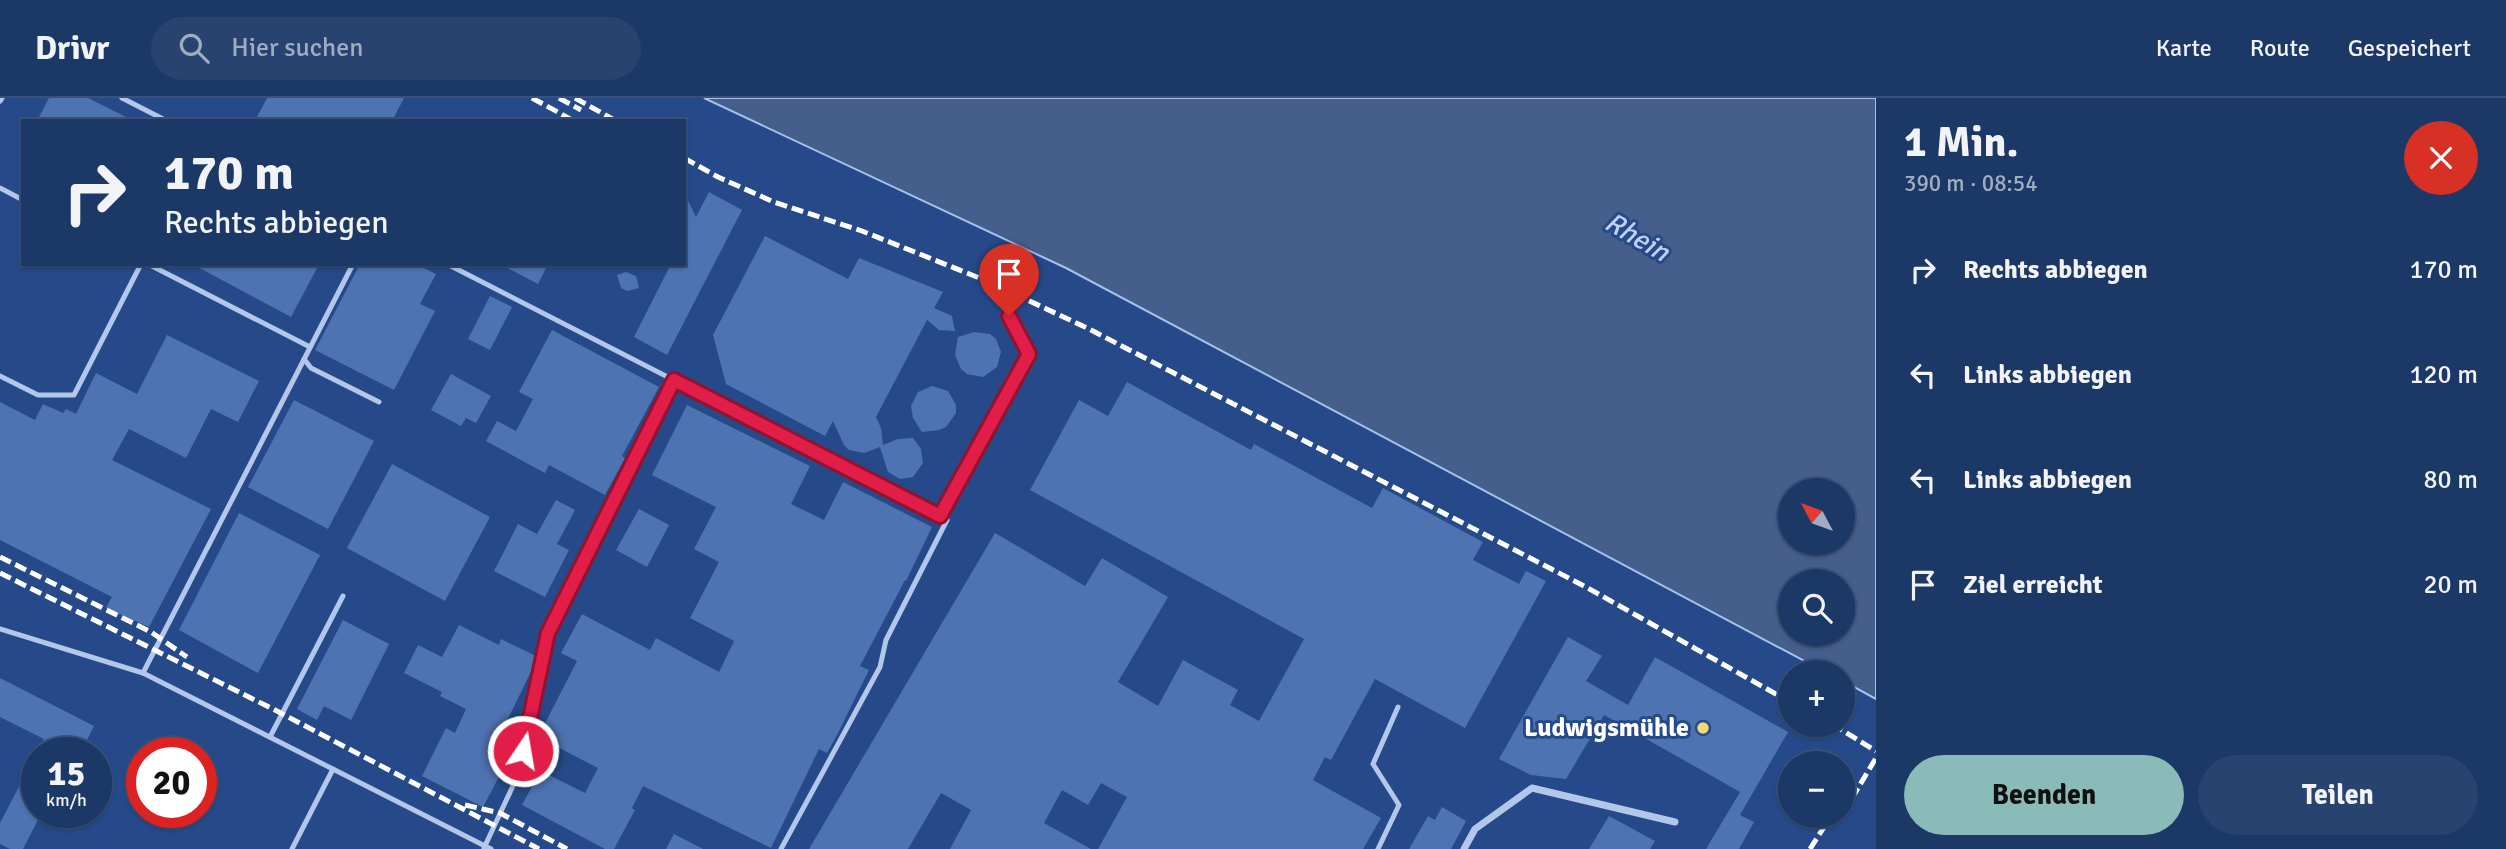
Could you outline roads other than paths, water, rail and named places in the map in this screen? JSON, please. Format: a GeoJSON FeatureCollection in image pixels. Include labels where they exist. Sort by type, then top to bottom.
{"type":"FeatureCollection","features":[{"type":"Feature","properties":{"kind":"street"},"geometry":{"type":"LineString","coordinates":[[1464,849],[1475,829],[1532,788],[1675,822]]}},
{"type":"Feature","properties":{"kind":"lane"},"geometry":{"type":"LineString","coordinates":[[122,98],[163,119]]}},
{"type":"Feature","properties":{"kind":"lane"},"geometry":{"type":"LineString","coordinates":[[0,188],[21,199]]}},
{"type":"Feature","properties":{"kind":"lane"},"geometry":{"type":"LineString","coordinates":[[0,376],[38,395],[74,394],[140,266]]}},
{"type":"Feature","properties":{"kind":"lane"},"geometry":{"type":"LineString","coordinates":[[152,266],[310,347]]}},
{"type":"Feature","properties":{"kind":"lane"},"geometry":{"type":"LineString","coordinates":[[143,673],[352,266]]}},
{"type":"Feature","properties":{"kind":"lane"},"geometry":{"type":"LineString","coordinates":[[451,266],[947,520],[886,640],[880,667],[781,849]]}},
{"type":"Feature","properties":{"kind":"lane"},"geometry":{"type":"LineString","coordinates":[[940,516],[1029,354],[1009,316]]}},
{"type":"Feature","properties":{"kind":"lane"},"geometry":{"type":"LineString","coordinates":[[304,359],[311,368],[379,402]]}},
{"type":"Feature","properties":{"kind":"lane"},"geometry":{"type":"LineString","coordinates":[[0,629],[143,673],[486,848],[518,775],[548,633],[674,380]]}},
{"type":"Feature","properties":{"kind":"lane"},"geometry":{"type":"LineString","coordinates":[[270,737],[343,596]]}},
{"type":"Feature","properties":{"kind":"lane"},"geometry":{"type":"LineString","coordinates":[[1378,849],[1399,805],[1373,764],[1398,707]]}},
{"type":"Feature","properties":{"kind":"lane"},"geometry":{"type":"LineString","coordinates":[[292,849],[334,769]]}},
{"type":"Feature","properties":{"kind":"water","name":"Rhein"},"geometry":{"type":"Polygon","coordinates":[[[704,98],[1876,98],[1876,699],[1855,688],[1855,660],[1802,660],[1066,268],[704,98]]]}},
{"type":"Feature","properties":{"kind":"railway"},"geometry":{"type":"LineString","coordinates":[[532,98],[570,119]]}},
{"type":"Feature","properties":{"kind":"railway"},"geometry":{"type":"LineString","coordinates":[[559,98],[581,110]]}},
{"type":"Feature","properties":{"kind":"railway"},"geometry":{"type":"LineString","coordinates":[[575,98],[612,119]]}},
{"type":"Feature","properties":{"kind":"railway"},"geometry":{"type":"LineString","coordinates":[[686,159],[774,202],[862,231],[987,281],[1089,329],[1586,587],[1778,695]]}},
{"type":"Feature","properties":{"kind":"railway"},"geometry":{"type":"LineString","coordinates":[[0,557],[151,632],[187,657]]}},
{"type":"Feature","properties":{"kind":"railway"},"geometry":{"type":"LineString","coordinates":[[0,573],[275,710],[539,849]]}},
{"type":"Feature","properties":{"kind":"railway"},"geometry":{"type":"LineString","coordinates":[[1853,737],[1876,751]]}},
{"type":"Feature","properties":{"kind":"railway"},"geometry":{"type":"LineString","coordinates":[[1855,793],[1876,758]]}},
{"type":"Feature","properties":{"kind":"railway"},"geometry":{"type":"LineString","coordinates":[[465,805],[500,813],[567,849]]}},
{"type":"Feature","properties":{"kind":"railway"},"geometry":{"type":"LineString","coordinates":[[1810,849],[1823,828]]}},
{"type":"Feature","properties":{"kind":"place","name":"Ludwigsmühle"},"geometry":{"type":"Point","coordinates":[1703,728]}}]}
